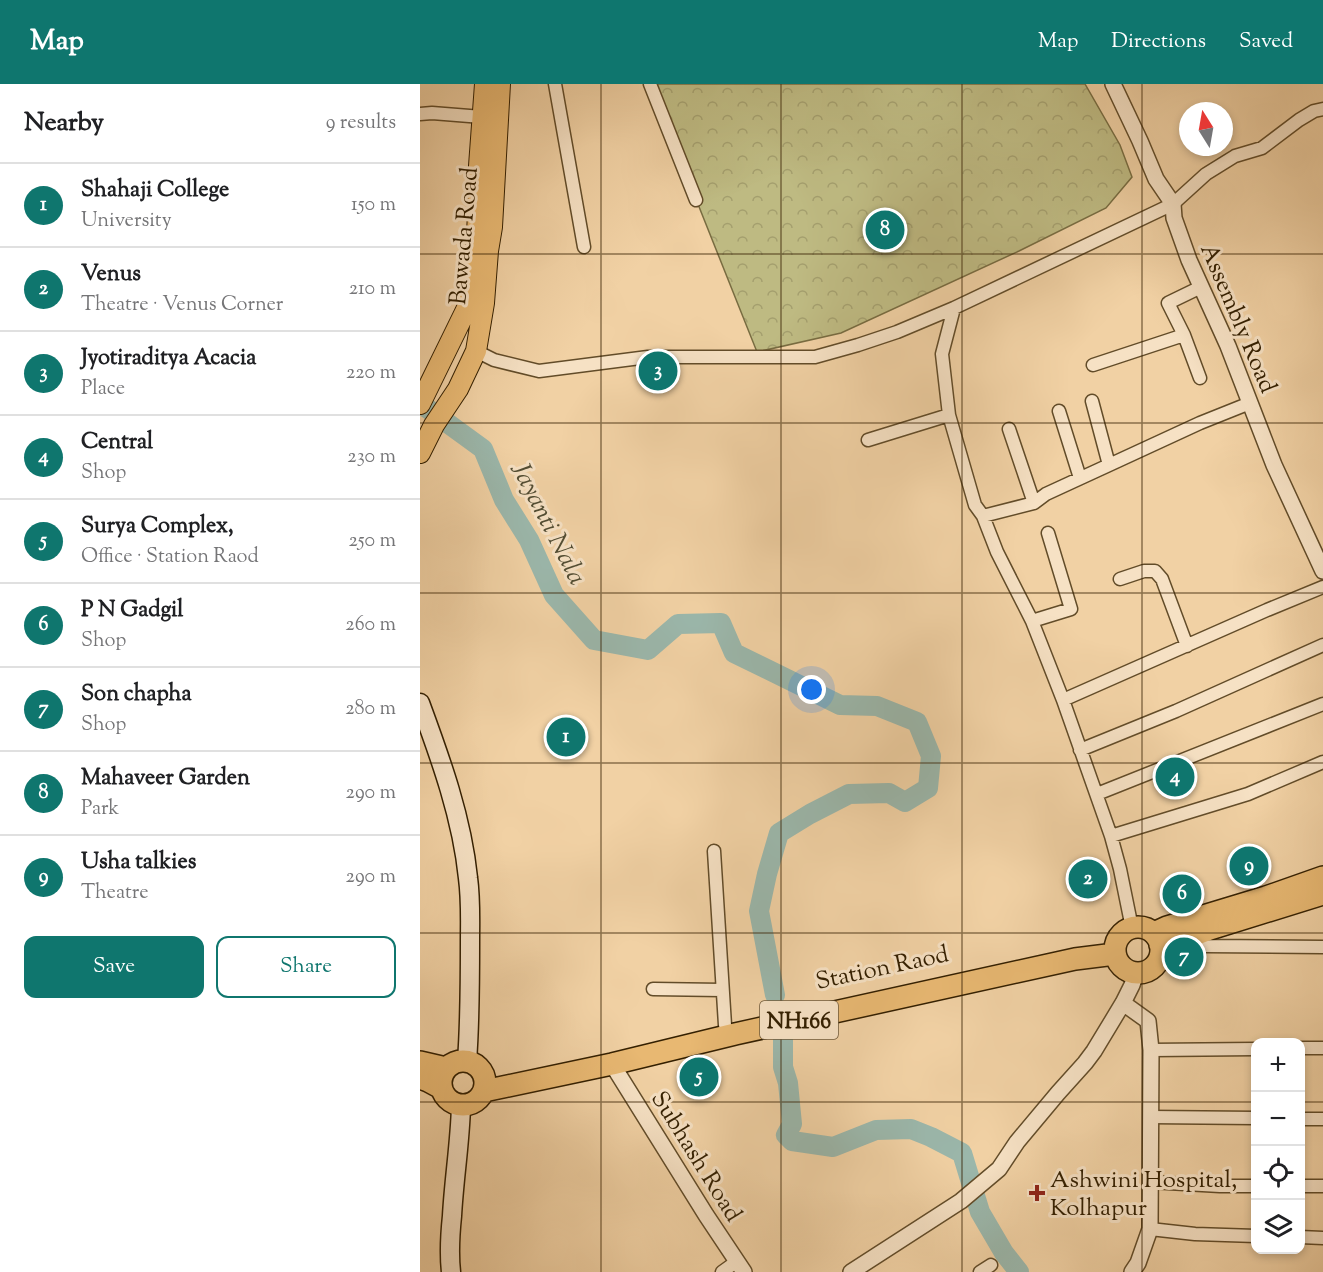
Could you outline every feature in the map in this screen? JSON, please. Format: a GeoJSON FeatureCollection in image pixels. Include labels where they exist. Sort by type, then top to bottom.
{"type":"FeatureCollection","features":[{"type":"Feature","properties":{"kind":"highway"},"geometry":{"type":"LineString","coordinates":[[1158,945],[1145,928],[1132,928],[1118,937],[1115,949],[1120,965],[1130,972],[1148,971],[1157,963],[1158,945],[1167,927],[1323,877]]}},
{"type":"Feature","properties":{"kind":"highway"},"geometry":{"type":"LineString","coordinates":[[1158,945],[1176,942],[1323,894]]}},
{"type":"Feature","properties":{"kind":"highway","name":"Station Raod"},"geometry":{"type":"LineString","coordinates":[[484,1084],[503,1075],[724,1025],[837,1003],[1072,951],[1115,949]]}},
{"type":"Feature","properties":{"kind":"highway","name":"NH166"},"geometry":{"type":"LineString","coordinates":[[460,1106],[468,1105],[480,1098],[484,1084],[612,1064],[735,1034],[1115,949]]}},
{"type":"Feature","properties":{"kind":"highway"},"geometry":{"type":"LineString","coordinates":[[460,1106],[443,1095],[443,1078],[452,1063],[466,1061],[475,1064],[480,1069],[484,1084]]}},
{"type":"Feature","properties":{"kind":"highway"},"geometry":{"type":"LineString","coordinates":[[420,1062],[443,1078]]}},
{"type":"Feature","properties":{"kind":"highway"},"geometry":{"type":"LineString","coordinates":[[420,1078],[428,1081],[443,1078]]}},
{"type":"Feature","properties":{"kind":"main road"},"geometry":{"type":"LineString","coordinates":[[424,396],[468,306],[476,254],[478,166],[482,117],[495,85]]}},
{"type":"Feature","properties":{"kind":"main road","name":"Bawada Road"},"geometry":{"type":"LineString","coordinates":[[420,453],[434,425],[458,389],[476,351],[492,227],[495,85]]}},
{"type":"Feature","properties":{"kind":"main road"},"geometry":{"type":"LineString","coordinates":[[420,703],[447,780],[463,844],[468,878],[470,964],[466,1061]]}},
{"type":"Feature","properties":{"kind":"main road"},"geometry":{"type":"LineString","coordinates":[[451,1272],[449,1259],[460,1106]]}},
{"type":"Feature","properties":{"kind":"street"},"geometry":{"type":"LineString","coordinates":[[555,84],[584,248]]}},
{"type":"Feature","properties":{"kind":"street"},"geometry":{"type":"LineString","coordinates":[[650,84],[696,200]]}},
{"type":"Feature","properties":{"kind":"street","name":"Assembly Road"},"geometry":{"type":"LineString","coordinates":[[1113,84],[1156,179],[1173,204],[1174,218],[1189,260],[1228,346],[1275,465],[1323,571]]}},
{"type":"Feature","properties":{"kind":"street"},"geometry":{"type":"LineString","coordinates":[[476,351],[494,360],[539,371],[648,357],[815,357],[897,332],[954,308],[1173,204],[1206,174],[1236,156],[1262,148],[1299,120],[1314,111],[1323,110]]}},
{"type":"Feature","properties":{"kind":"street"},"geometry":{"type":"LineString","coordinates":[[420,114],[482,117]]}},
{"type":"Feature","properties":{"kind":"street"},"geometry":{"type":"LineString","coordinates":[[1200,378],[1184,335],[1168,303],[1201,287]]}},
{"type":"Feature","properties":{"kind":"street"},"geometry":{"type":"LineString","coordinates":[[954,308],[942,354],[949,415],[975,505],[983,516],[997,552],[1032,621],[1097,794],[1111,836],[1132,928]]}},
{"type":"Feature","properties":{"kind":"street"},"geometry":{"type":"LineString","coordinates":[[1093,365],[1184,335]]}},
{"type":"Feature","properties":{"kind":"street"},"geometry":{"type":"LineString","coordinates":[[1092,401],[1109,465]]}},
{"type":"Feature","properties":{"kind":"street"},"geometry":{"type":"LineString","coordinates":[[983,516],[1034,503],[1046,494],[1080,478],[1200,423],[1250,403]]}},
{"type":"Feature","properties":{"kind":"street"},"geometry":{"type":"LineString","coordinates":[[1059,411],[1080,478]]}},
{"type":"Feature","properties":{"kind":"street"},"geometry":{"type":"LineString","coordinates":[[868,440],[949,415]]}},
{"type":"Feature","properties":{"kind":"street"},"geometry":{"type":"LineString","coordinates":[[1009,429],[1034,503]]}},
{"type":"Feature","properties":{"kind":"street"},"geometry":{"type":"LineString","coordinates":[[1032,621],[1071,609],[1048,533]]}},
{"type":"Feature","properties":{"kind":"street"},"geometry":{"type":"LineString","coordinates":[[1120,579],[1144,571],[1155,571],[1162,579],[1187,646]]}},
{"type":"Feature","properties":{"kind":"street"},"geometry":{"type":"LineString","coordinates":[[1063,700],[1323,587]]}},
{"type":"Feature","properties":{"kind":"street"},"geometry":{"type":"LineString","coordinates":[[1080,750],[1176,711],[1323,645]]}},
{"type":"Feature","properties":{"kind":"street"},"geometry":{"type":"LineString","coordinates":[[1097,794],[1323,704]]}},
{"type":"Feature","properties":{"kind":"street"},"geometry":{"type":"LineString","coordinates":[[1111,836],[1248,794],[1323,762]]}},
{"type":"Feature","properties":{"kind":"street"},"geometry":{"type":"LineString","coordinates":[[714,850],[724,1025]]}},
{"type":"Feature","properties":{"kind":"street"},"geometry":{"type":"LineString","coordinates":[[1190,936],[1195,944],[1206,946],[1323,947]]}},
{"type":"Feature","properties":{"kind":"street"},"geometry":{"type":"LineString","coordinates":[[850,1272],[961,1201],[999,1169],[1017,1142],[1085,1063],[1124,1003],[1136,973]]}},
{"type":"Feature","properties":{"kind":"street"},"geometry":{"type":"LineString","coordinates":[[652,989],[722,990]]}},
{"type":"Feature","properties":{"kind":"street"},"geometry":{"type":"LineString","coordinates":[[1124,1003],[1148,1021],[1151,1050],[1150,1229],[1138,1263],[1132,1272]]}},
{"type":"Feature","properties":{"kind":"street"},"geometry":{"type":"LineString","coordinates":[[1305,1048],[1323,1048]]}},
{"type":"Feature","properties":{"kind":"street"},"geometry":{"type":"LineString","coordinates":[[1151,1050],[1251,1049]]}},
{"type":"Feature","properties":{"kind":"street","name":"Subhash Road"},"geometry":{"type":"LineString","coordinates":[[612,1064],[740,1267]]}},
{"type":"Feature","properties":{"kind":"street"},"geometry":{"type":"LineString","coordinates":[[1150,1117],[1251,1118]]}},
{"type":"Feature","properties":{"kind":"street"},"geometry":{"type":"LineString","coordinates":[[1305,1119],[1323,1119]]}},
{"type":"Feature","properties":{"kind":"street"},"geometry":{"type":"LineString","coordinates":[[1150,1182],[1251,1186]]}},
{"type":"Feature","properties":{"kind":"street"},"geometry":{"type":"LineString","coordinates":[[1305,1186],[1323,1186]]}},
{"type":"Feature","properties":{"kind":"street"},"geometry":{"type":"LineString","coordinates":[[1150,1229],[1195,1234],[1251,1236]]}},
{"type":"Feature","properties":{"kind":"street"},"geometry":{"type":"LineString","coordinates":[[1305,1238],[1323,1238]]}},
{"type":"Feature","properties":{"kind":"street"},"geometry":{"type":"LineString","coordinates":[[980,1272],[992,1264]]}},
{"type":"Feature","properties":{"kind":"street"},"geometry":{"type":"LineString","coordinates":[[722,1272],[740,1267]]}},
{"type":"Feature","properties":{"kind":"green space"},"geometry":{"type":"Polygon","coordinates":[[[650,84],[1085,84],[1120,145],[1132,177],[1106,208],[1019,251],[841,333],[757,352],[650,84]]]}},
{"type":"Feature","properties":{"kind":"waterway","name":"Jayanti Nala"},"geometry":{"type":"LineString","coordinates":[[420,403],[483,449],[504,500],[529,540],[554,595],[594,640],[648,650],[678,624],[721,623],[734,653],[840,705],[877,706],[917,722],[931,756],[928,788],[905,802],[889,793],[849,794],[779,833],[759,911],[775,995]]}},
{"type":"Feature","properties":{"kind":"waterway","name":"Jayanti Nala"},"geometry":{"type":"LineString","coordinates":[[783,1038],[783,1067],[788,1083],[792,1124],[786,1135],[792,1141],[833,1147],[876,1130],[911,1129],[962,1153],[980,1212],[1004,1253],[1019,1272]]}},
{"type":"Feature","properties":{"kind":"place","name":"Mahaveer Garden"},"geometry":{"type":"Point","coordinates":[885,230]}},
{"type":"Feature","properties":{"kind":"place","name":"Jyotiraditya Acacia"},"geometry":{"type":"Point","coordinates":[658,371]}},
{"type":"Feature","properties":{"kind":"place","name":"Shahaji College"},"geometry":{"type":"Point","coordinates":[566,737]}},
{"type":"Feature","properties":{"kind":"place","name":"Central"},"geometry":{"type":"Point","coordinates":[1175,777]}},
{"type":"Feature","properties":{"kind":"place","name":"Usha talkies"},"geometry":{"type":"Point","coordinates":[1249,866]}},
{"type":"Feature","properties":{"kind":"place","name":"Venus"},"geometry":{"type":"Point","coordinates":[1088,879]}},
{"type":"Feature","properties":{"kind":"place","name":"P N Gadgil"},"geometry":{"type":"Point","coordinates":[1182,894]}},
{"type":"Feature","properties":{"kind":"place","name":"Son chapha"},"geometry":{"type":"Point","coordinates":[1184,957]}},
{"type":"Feature","properties":{"kind":"place","name":"Surya Complex,"},"geometry":{"type":"Point","coordinates":[699,1077]}},
{"type":"Feature","properties":{"kind":"place","name":"Ashwini Hospital, Kolhapur"},"geometry":{"type":"Point","coordinates":[1037,1193]}}]}
